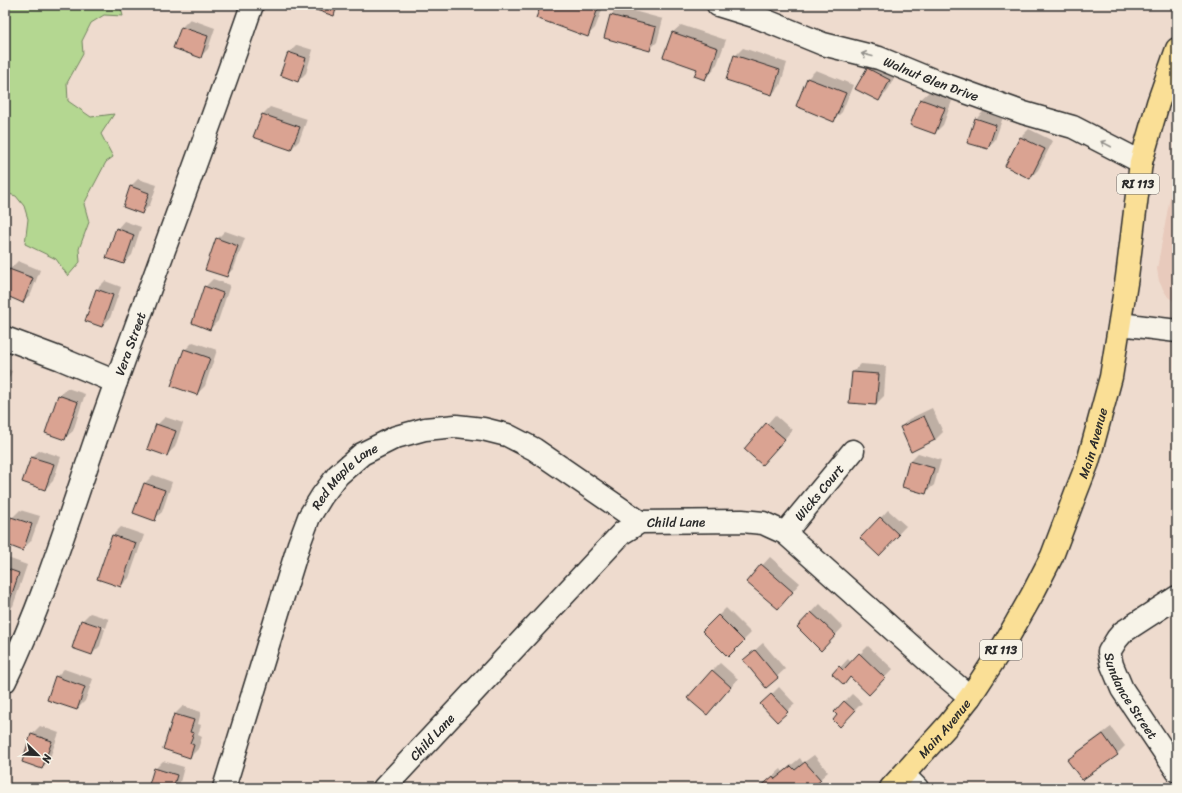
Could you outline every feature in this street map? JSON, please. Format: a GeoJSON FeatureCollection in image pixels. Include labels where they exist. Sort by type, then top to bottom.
{"type":"FeatureCollection","features":[{"type":"Feature","properties":{"kind":"main road","name":"Main Avenue"},"geometry":{"type":"LineString","coordinates":[[904,784],[970,697],[1002,648],[1032,596],[1052,556],[1088,462],[1111,377],[1127,277],[1141,162],[1158,103],[1177,49]]}},
{"type":"Feature","properties":{"kind":"street","name":"Vera Street"},"geometry":{"type":"LineString","coordinates":[[5,681],[38,605],[116,382],[252,5]]}},
{"type":"Feature","properties":{"kind":"street","name":"Walnut Glen Drive"},"geometry":{"type":"LineString","coordinates":[[718,5],[761,11],[823,44],[879,58],[935,81],[1017,110],[1073,127],[1141,162]]}},
{"type":"Feature","properties":{"kind":"street"},"geometry":{"type":"LineString","coordinates":[[1120,324],[1177,331]]}},
{"type":"Feature","properties":{"kind":"street"},"geometry":{"type":"LineString","coordinates":[[5,338],[116,382]]}},
{"type":"Feature","properties":{"kind":"street","name":"Red Maple Lane"},"geometry":{"type":"LineString","coordinates":[[224,788],[296,552],[309,517],[322,496],[338,475],[362,454],[396,437],[425,429],[456,426],[483,429],[507,435],[534,449],[640,522]]}},
{"type":"Feature","properties":{"kind":"street","name":"Wicks Court"},"geometry":{"type":"LineString","coordinates":[[785,533],[853,452]]}},
{"type":"Feature","properties":{"kind":"street","name":"Child Lane"},"geometry":{"type":"LineString","coordinates":[[384,788],[622,533],[640,522],[742,521],[763,523],[785,533],[970,697]]}},
{"type":"Feature","properties":{"kind":"street","name":"Sundance Street"},"geometry":{"type":"LineString","coordinates":[[1177,597],[1123,632],[1109,652],[1112,665],[1122,689],[1177,771]]}},
{"type":"Feature","properties":{"kind":"shaded area"},"geometry":{"type":"Polygon","coordinates":[[[1177,158],[1177,304],[1168,297],[1163,289],[1159,281],[1157,269],[1177,158]]]}},
{"type":"Feature","properties":{"kind":"green space"},"geometry":{"type":"Polygon","coordinates":[[[5,5],[120,5],[123,16],[104,15],[91,23],[82,41],[83,54],[67,83],[68,101],[91,117],[114,114],[101,134],[113,157],[106,162],[84,204],[89,222],[79,249],[80,262],[68,276],[56,259],[25,244],[28,219],[24,206],[16,196],[5,193],[5,5]]]}},
{"type":"Feature","properties":{"kind":"building"},"geometry":{"type":"Polygon","coordinates":[[[301,5],[337,5],[334,16],[301,5]]]}},
{"type":"Feature","properties":{"kind":"building"},"geometry":{"type":"Polygon","coordinates":[[[541,5],[599,5],[588,37],[536,18],[541,5]]]}},
{"type":"Feature","properties":{"kind":"building"},"geometry":{"type":"Polygon","coordinates":[[[610,15],[656,27],[650,51],[604,38],[610,15]]]}},
{"type":"Feature","properties":{"kind":"building"},"geometry":{"type":"Polygon","coordinates":[[[181,27],[208,36],[201,58],[173,48],[181,27]]]}},
{"type":"Feature","properties":{"kind":"building"},"geometry":{"type":"Polygon","coordinates":[[[672,32],[718,48],[710,73],[708,73],[705,80],[694,76],[697,69],[663,57],[672,32]]]}},
{"type":"Feature","properties":{"kind":"building"},"geometry":{"type":"Polygon","coordinates":[[[288,52],[306,58],[298,82],[280,75],[288,52]]]}},
{"type":"Feature","properties":{"kind":"building"},"geometry":{"type":"Polygon","coordinates":[[[734,55],[780,70],[772,95],[726,80],[734,55]]]}},
{"type":"Feature","properties":{"kind":"building"},"geometry":{"type":"Polygon","coordinates":[[[867,68],[890,80],[879,101],[855,89],[867,68]]]}},
{"type":"Feature","properties":{"kind":"building"},"geometry":{"type":"Polygon","coordinates":[[[807,78],[846,93],[834,122],[796,106],[807,78]]]}},
{"type":"Feature","properties":{"kind":"building"},"geometry":{"type":"Polygon","coordinates":[[[920,99],[945,108],[935,134],[910,125],[920,99]]]}},
{"type":"Feature","properties":{"kind":"building"},"geometry":{"type":"Polygon","coordinates":[[[262,114],[300,127],[291,150],[253,137],[262,114]]]}},
{"type":"Feature","properties":{"kind":"building"},"geometry":{"type":"Polygon","coordinates":[[[975,118],[996,125],[988,149],[967,143],[975,118]]]}},
{"type":"Feature","properties":{"kind":"building"},"geometry":{"type":"Polygon","coordinates":[[[1020,137],[1045,149],[1030,179],[1005,166],[1020,137]]]}},
{"type":"Feature","properties":{"kind":"building"},"geometry":{"type":"Polygon","coordinates":[[[130,186],[149,193],[142,214],[123,207],[130,186]]]}},
{"type":"Feature","properties":{"kind":"building"},"geometry":{"type":"Polygon","coordinates":[[[116,228],[134,235],[124,264],[106,258],[116,228]]]}},
{"type":"Feature","properties":{"kind":"building"},"geometry":{"type":"Polygon","coordinates":[[[216,238],[238,246],[227,277],[205,270],[216,238]]]}},
{"type":"Feature","properties":{"kind":"building"},"geometry":{"type":"Polygon","coordinates":[[[9,269],[33,278],[23,303],[5,295],[5,278],[9,269]]]}},
{"type":"Feature","properties":{"kind":"building"},"geometry":{"type":"Polygon","coordinates":[[[204,286],[223,293],[210,330],[192,323],[204,286]]]}},
{"type":"Feature","properties":{"kind":"building"},"geometry":{"type":"Polygon","coordinates":[[[96,289],[113,295],[102,327],[85,321],[96,289]]]}},
{"type":"Feature","properties":{"kind":"building"},"geometry":{"type":"Polygon","coordinates":[[[184,349],[210,358],[197,395],[171,386],[184,349]]]}},
{"type":"Feature","properties":{"kind":"building"},"geometry":{"type":"Polygon","coordinates":[[[852,372],[879,374],[876,405],[849,403],[852,372]]]}},
{"type":"Feature","properties":{"kind":"building"},"geometry":{"type":"Polygon","coordinates":[[[58,395],[78,402],[65,440],[45,433],[58,395]]]}},
{"type":"Feature","properties":{"kind":"building"},"geometry":{"type":"Polygon","coordinates":[[[924,416],[935,440],[911,452],[900,427],[924,416]]]}},
{"type":"Feature","properties":{"kind":"building"},"geometry":{"type":"Polygon","coordinates":[[[766,423],[785,439],[762,465],[744,449],[766,423]]]}},
{"type":"Feature","properties":{"kind":"building"},"geometry":{"type":"Polygon","coordinates":[[[156,424],[176,431],[167,456],[147,449],[156,424]]]}},
{"type":"Feature","properties":{"kind":"building"},"geometry":{"type":"Polygon","coordinates":[[[31,457],[54,464],[45,490],[22,482],[31,457]]]}},
{"type":"Feature","properties":{"kind":"building"},"geometry":{"type":"Polygon","coordinates":[[[909,461],[934,468],[926,494],[902,487],[909,461]]]}},
{"type":"Feature","properties":{"kind":"building"},"geometry":{"type":"Polygon","coordinates":[[[144,483],[165,490],[155,521],[133,513],[144,483]]]}},
{"type":"Feature","properties":{"kind":"building"},"geometry":{"type":"Polygon","coordinates":[[[11,517],[32,524],[23,551],[5,544],[5,534],[11,517]]]}},
{"type":"Feature","properties":{"kind":"building"},"geometry":{"type":"Polygon","coordinates":[[[880,517],[899,535],[879,556],[860,538],[880,517]]]}},
{"type":"Feature","properties":{"kind":"building"},"geometry":{"type":"Polygon","coordinates":[[[112,535],[136,543],[121,587],[97,579],[112,535]]]}},
{"type":"Feature","properties":{"kind":"building"},"geometry":{"type":"Polygon","coordinates":[[[761,564],[793,592],[778,609],[746,582],[761,564]]]}},
{"type":"Feature","properties":{"kind":"building"},"geometry":{"type":"Polygon","coordinates":[[[5,568],[19,573],[5,615],[5,568]]]}},
{"type":"Feature","properties":{"kind":"building"},"geometry":{"type":"Polygon","coordinates":[[[811,612],[836,635],[821,651],[797,627],[811,612]]]}},
{"type":"Feature","properties":{"kind":"building"},"geometry":{"type":"Polygon","coordinates":[[[718,615],[744,641],[728,657],[702,631],[718,615]]]}},
{"type":"Feature","properties":{"kind":"building"},"geometry":{"type":"Polygon","coordinates":[[[81,620],[102,627],[92,655],[72,648],[81,620]]]}},
{"type":"Feature","properties":{"kind":"building"},"geometry":{"type":"Polygon","coordinates":[[[755,650],[778,678],[766,688],[743,660],[755,650]]]}},
{"type":"Feature","properties":{"kind":"building"},"geometry":{"type":"Polygon","coordinates":[[[859,653],[885,678],[869,695],[850,677],[844,685],[832,674],[839,666],[843,670],[859,653]]]}},
{"type":"Feature","properties":{"kind":"building"},"geometry":{"type":"Polygon","coordinates":[[[712,670],[731,687],[707,715],[687,698],[712,670]]]}},
{"type":"Feature","properties":{"kind":"building"},"geometry":{"type":"Polygon","coordinates":[[[55,676],[85,687],[77,710],[47,700],[55,676]]]}},
{"type":"Feature","properties":{"kind":"building"},"geometry":{"type":"Polygon","coordinates":[[[771,694],[788,712],[777,722],[760,704],[771,694]]]}},
{"type":"Feature","properties":{"kind":"building"},"geometry":{"type":"Polygon","coordinates":[[[844,701],[855,711],[840,727],[833,720],[837,715],[834,712],[844,701]]]}},
{"type":"Feature","properties":{"kind":"building"},"geometry":{"type":"Polygon","coordinates":[[[174,714],[194,720],[190,732],[194,733],[190,743],[194,745],[190,758],[163,749],[174,714]]]}},
{"type":"Feature","properties":{"kind":"building"},"geometry":{"type":"Polygon","coordinates":[[[31,734],[52,741],[42,769],[22,762],[31,734]]]}},
{"type":"Feature","properties":{"kind":"building"},"geometry":{"type":"Polygon","coordinates":[[[1103,734],[1118,755],[1082,780],[1067,760],[1103,734]]]}},
{"type":"Feature","properties":{"kind":"building"},"geometry":{"type":"Polygon","coordinates":[[[805,762],[821,780],[812,788],[796,788],[795,786],[792,788],[759,788],[773,776],[775,779],[791,766],[795,770],[805,762]]]}},
{"type":"Feature","properties":{"kind":"building"},"geometry":{"type":"Polygon","coordinates":[[[154,768],[177,775],[173,788],[148,788],[154,768]]]}}]}
